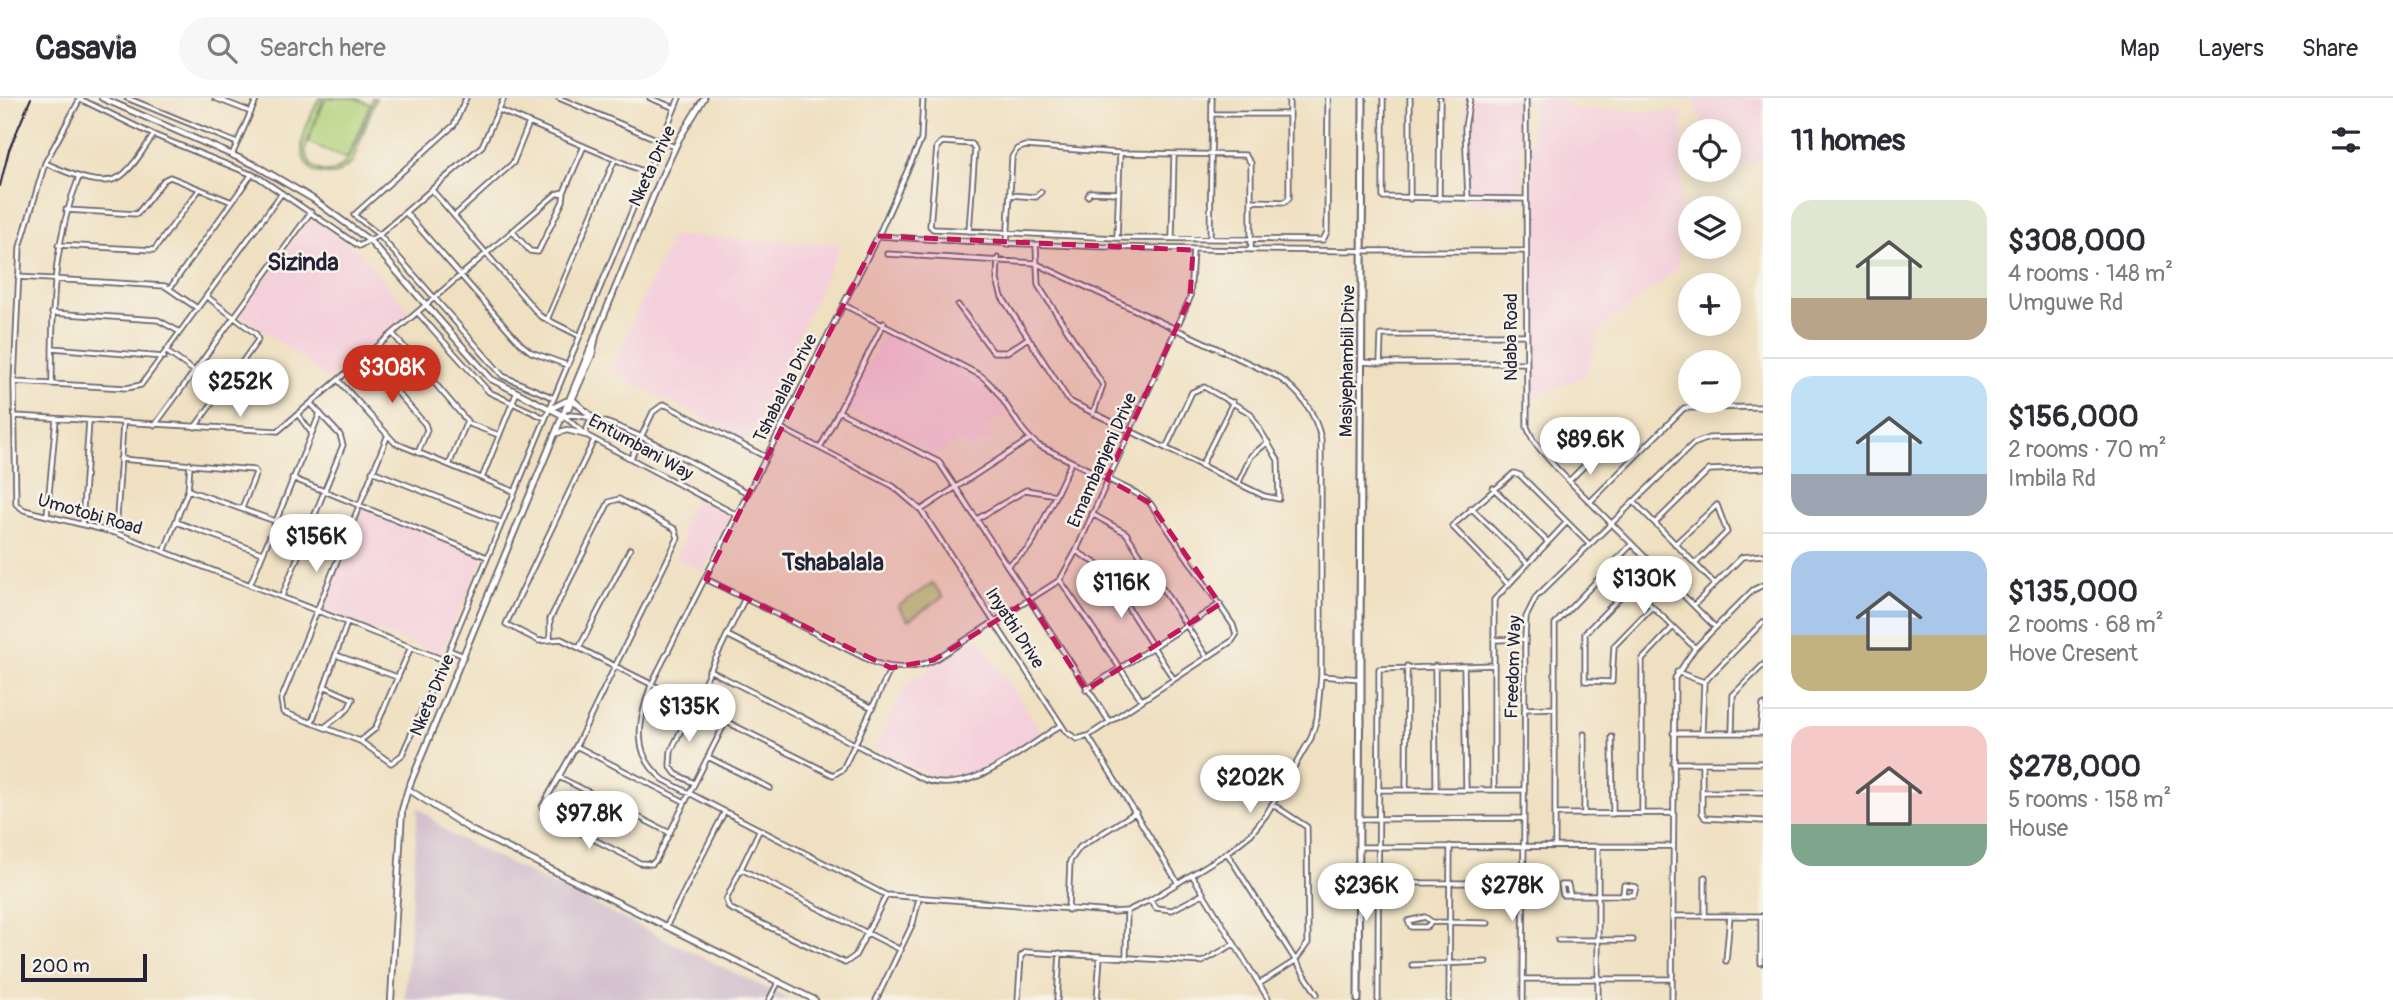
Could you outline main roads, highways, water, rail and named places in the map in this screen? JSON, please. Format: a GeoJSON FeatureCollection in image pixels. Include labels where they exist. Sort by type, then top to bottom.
{"type":"FeatureCollection","features":[{"type":"Feature","properties":{"kind":"main road","name":"Masiyephambili Drive"},"geometry":{"type":"LineString","coordinates":[[1358,1000],[1361,846],[1363,98]]}},
{"type":"Feature","properties":{"kind":"railway"},"geometry":{"type":"LineString","coordinates":[[0,186],[9,150],[31,98]]}},
{"type":"Feature","properties":{"kind":"district","name":"Sizinda"},"geometry":{"type":"Point","coordinates":[303,262]}},
{"type":"Feature","properties":{"kind":"district","name":"Tshabalala"},"geometry":{"type":"Point","coordinates":[833,562]}}]}
